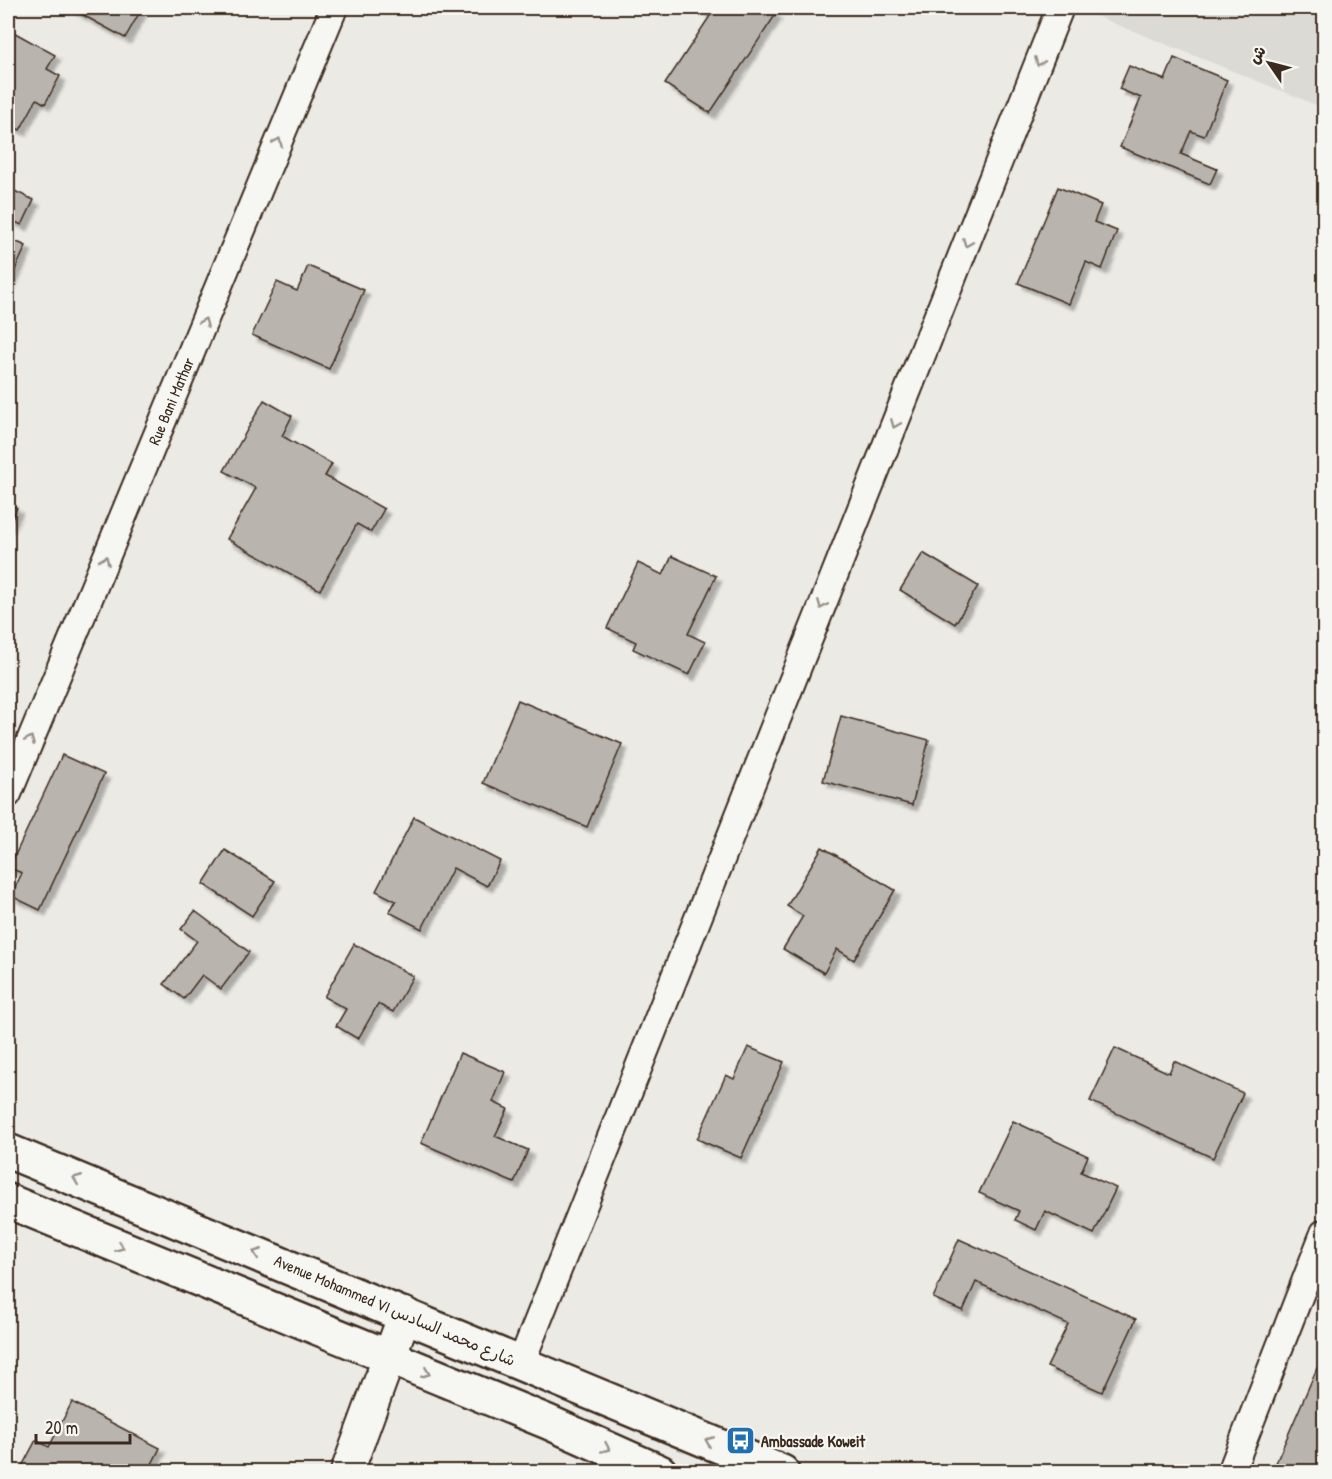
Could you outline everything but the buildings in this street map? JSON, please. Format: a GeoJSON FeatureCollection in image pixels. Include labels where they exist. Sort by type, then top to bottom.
{"type":"FeatureCollection","features":[{"type":"Feature","properties":{"kind":"main road","name":"Avenue Mohammed VI شارع محمد السادس"},"geometry":{"type":"LineString","coordinates":[[8,1151],[782,1472]]}},
{"type":"Feature","properties":{"kind":"main road"},"geometry":{"type":"LineString","coordinates":[[8,1201],[548,1422],[660,1472]]}},
{"type":"Feature","properties":{"kind":"street","name":"Rue Bani Mathar"},"geometry":{"type":"LineString","coordinates":[[8,794],[334,8]]}},
{"type":"Feature","properties":{"kind":"street"},"geometry":{"type":"LineString","coordinates":[[521,1363],[1060,8]]}},
{"type":"Feature","properties":{"kind":"street"},"geometry":{"type":"LineString","coordinates":[[1231,1472],[1324,1233]]}},
{"type":"Feature","properties":{"kind":"street"},"geometry":{"type":"LineString","coordinates":[[347,1472],[405,1314]]}},
{"type":"Feature","properties":{"kind":"shaded area"},"geometry":{"type":"Polygon","coordinates":[[[1082,8],[1324,8],[1324,108],[1081,10],[1082,8]]]}},
{"type":"Feature","properties":{"kind":"place","name":"Ambassade Koweit"},"geometry":{"type":"Point","coordinates":[740,1441]}}]}
